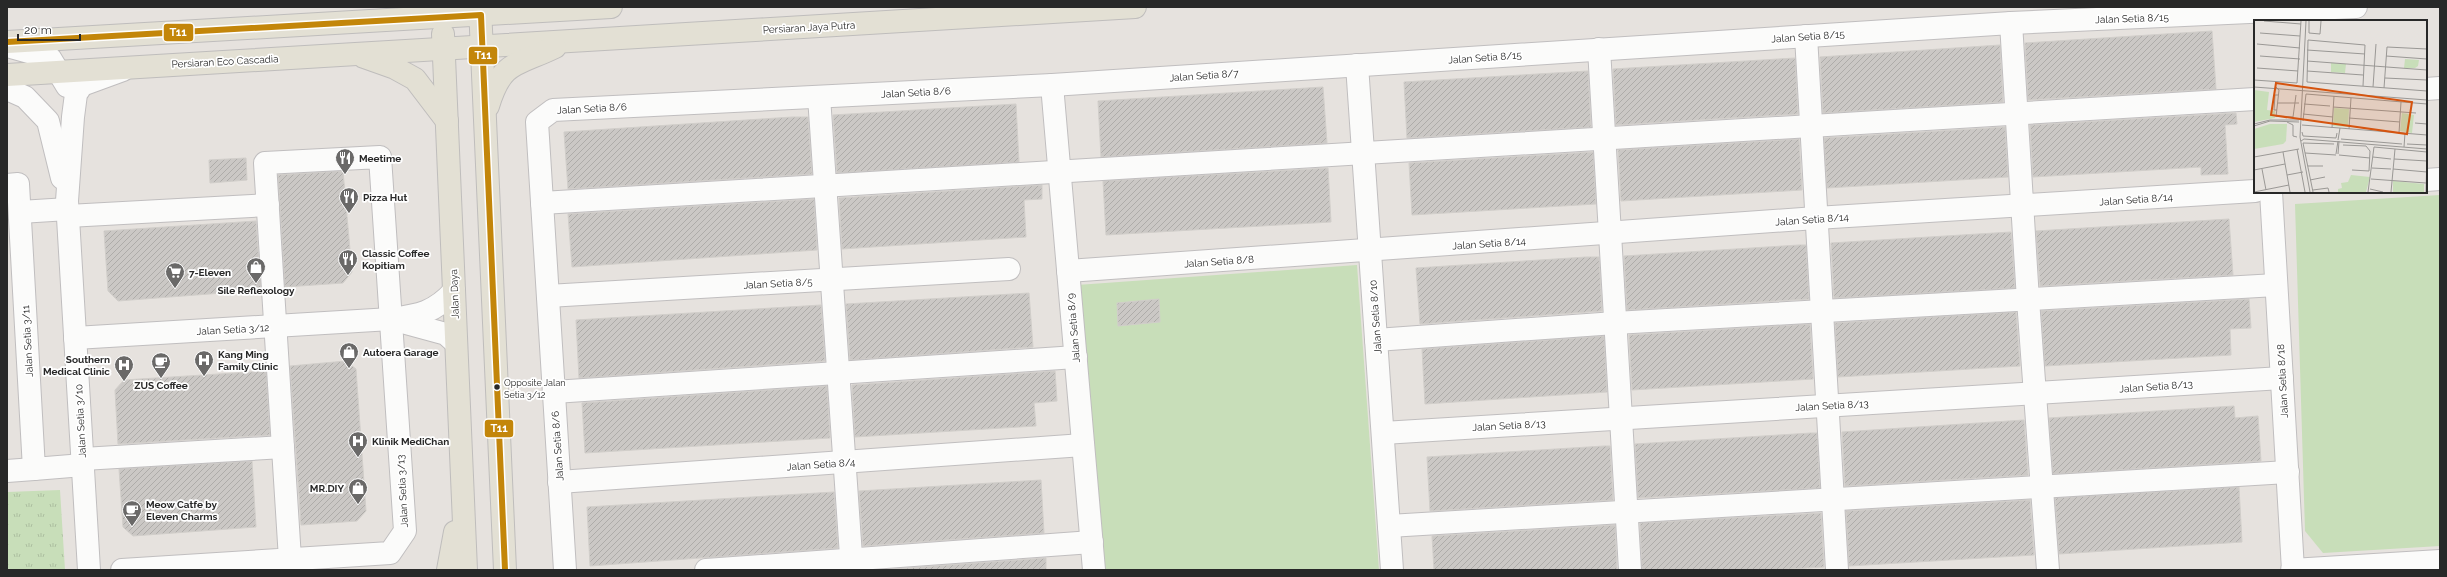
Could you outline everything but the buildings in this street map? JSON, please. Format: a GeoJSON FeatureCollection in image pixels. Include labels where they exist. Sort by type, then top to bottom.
{"type":"FeatureCollection","features":[{"type":"Feature","properties":{"kind":"main road"},"geometry":{"type":"LineString","coordinates":[[383,21],[407,7]]}},
{"type":"Feature","properties":{"kind":"main road"},"geometry":{"type":"LineString","coordinates":[[7,42],[383,21],[442,12],[611,7]]}},
{"type":"Feature","properties":{"kind":"main road","name":"Persiaran Jaya Putra"},"geometry":{"type":"LineString","coordinates":[[444,48],[1135,7]]}},
{"type":"Feature","properties":{"kind":"main road"},"geometry":{"type":"LineString","coordinates":[[481,11],[505,570]]}},
{"type":"Feature","properties":{"kind":"main road","name":"Jalan Daya"},"geometry":{"type":"LineString","coordinates":[[442,12],[466,570]]}},
{"type":"Feature","properties":{"kind":"main road"},"geometry":{"type":"LineString","coordinates":[[485,116],[495,83],[504,71],[567,41]]}},
{"type":"Feature","properties":{"kind":"main road","name":"Persiaran Eco Cascadia"},"geometry":{"type":"LineString","coordinates":[[7,75],[444,48]]}},
{"type":"Feature","properties":{"kind":"main road"},"geometry":{"type":"LineString","coordinates":[[355,54],[395,68],[415,79],[447,121]]}},
{"type":"Feature","properties":{"kind":"main road"},"geometry":{"type":"LineString","coordinates":[[448,570],[452,543],[463,502]]}},
{"type":"Feature","properties":{"kind":"street","name":"Jalan Setia 8/15"},"geometry":{"type":"LineString","coordinates":[[1357,65],[2011,23],[2260,17],[2356,7]]}},
{"type":"Feature","properties":{"kind":"street"},"geometry":{"type":"LineString","coordinates":[[2011,23],[2024,207],[2034,393],[2048,570]]}},
{"type":"Feature","properties":{"kind":"street"},"geometry":{"type":"LineString","coordinates":[[1806,36],[1837,570]]}},
{"type":"Feature","properties":{"kind":"street"},"geometry":{"type":"LineString","coordinates":[[7,46],[50,58],[66,82],[73,117]]}},
{"type":"Feature","properties":{"kind":"street"},"geometry":{"type":"LineString","coordinates":[[1599,49],[1630,570]]}},
{"type":"Feature","properties":{"kind":"street","name":"Jalan Setia 8/7"},"geometry":{"type":"LineString","coordinates":[[1052,85],[1357,65]]}},
{"type":"Feature","properties":{"kind":"street","name":"Jalan Setia 8/10"},"geometry":{"type":"LineString","coordinates":[[1357,65],[1392,570]]}},
{"type":"Feature","properties":{"kind":"street"},"geometry":{"type":"LineString","coordinates":[[68,209],[73,117],[76,94],[82,85],[132,67]]}},
{"type":"Feature","properties":{"kind":"street","name":"Jalan Setia 8/6"},"geometry":{"type":"LineString","coordinates":[[565,570],[537,122],[553,110],[819,98],[1052,85]]}},
{"type":"Feature","properties":{"kind":"street","name":"Jalan Setia 8/9"},"geometry":{"type":"LineString","coordinates":[[1052,85],[1094,570]]}},
{"type":"Feature","properties":{"kind":"street"},"geometry":{"type":"LineString","coordinates":[[2427,89],[2440,88]]}},
{"type":"Feature","properties":{"kind":"street"},"geometry":{"type":"LineString","coordinates":[[7,89],[25,97],[48,121],[68,209]]}},
{"type":"Feature","properties":{"kind":"street"},"geometry":{"type":"LineString","coordinates":[[819,98],[851,565]]}},
{"type":"Feature","properties":{"kind":"street"},"geometry":{"type":"LineString","coordinates":[[542,202],[2254,99]]}},
{"type":"Feature","properties":{"kind":"street","name":"Jalan Setia 3/13"},"geometry":{"type":"LineString","coordinates":[[122,570],[390,553],[405,531],[380,157],[265,163],[268,205]]}},
{"type":"Feature","properties":{"kind":"street"},"geometry":{"type":"LineString","coordinates":[[2427,180],[2440,179]]}},
{"type":"Feature","properties":{"kind":"street","name":"Jalan Setia 3/11"},"geometry":{"type":"LineString","coordinates":[[7,185],[18,184],[34,469]]}},
{"type":"Feature","properties":{"kind":"street","name":"Jalan Setia 8/14"},"geometry":{"type":"LineString","coordinates":[[1370,251],[1816,218],[2024,207],[2254,191]]}},
{"type":"Feature","properties":{"kind":"street","name":"Jalan Setia 8/18"},"geometry":{"type":"LineString","coordinates":[[2271,193],[2288,472],[2292,570]]}},
{"type":"Feature","properties":{"kind":"street"},"geometry":{"type":"LineString","coordinates":[[20,212],[68,209],[268,205],[274,327],[290,559]]}},
{"type":"Feature","properties":{"kind":"street","name":"Jalan Setia 3/10"},"geometry":{"type":"LineString","coordinates":[[68,209],[89,570]]}},
{"type":"Feature","properties":{"kind":"street","name":"Jalan Setia 8/8"},"geometry":{"type":"LineString","coordinates":[[1068,271],[1370,251]]}},
{"type":"Feature","properties":{"kind":"street","name":"Jalan Setia 8/5"},"geometry":{"type":"LineString","coordinates":[[548,296],[1009,269]]}},
{"type":"Feature","properties":{"kind":"street"},"geometry":{"type":"LineString","coordinates":[[1376,340],[1615,323],[2276,285]]}},
{"type":"Feature","properties":{"kind":"street"},"geometry":{"type":"LineString","coordinates":[[391,319],[425,314],[443,303],[454,291]]}},
{"type":"Feature","properties":{"kind":"street"},"geometry":{"type":"LineString","coordinates":[[391,319],[430,328],[446,334],[456,343]]}},
{"type":"Feature","properties":{"kind":"street","name":"Jalan Setia 3/12"},"geometry":{"type":"LineString","coordinates":[[75,338],[391,319]]}},
{"type":"Feature","properties":{"kind":"street"},"geometry":{"type":"LineString","coordinates":[[554,392],[1076,357]]}},
{"type":"Feature","properties":{"kind":"street","name":"Jalan Setia 8/13"},"geometry":{"type":"LineString","coordinates":[[1383,433],[2282,378]]}},
{"type":"Feature","properties":{"kind":"street","name":"Jalan Setia 8/4"},"geometry":{"type":"LineString","coordinates":[[559,482],[1083,445]]}},
{"type":"Feature","properties":{"kind":"street"},"geometry":{"type":"LineString","coordinates":[[7,471],[83,462],[282,447]]}},
{"type":"Feature","properties":{"kind":"street"},"geometry":{"type":"LineString","coordinates":[[1389,526],[2288,472]]}},
{"type":"Feature","properties":{"kind":"street"},"geometry":{"type":"LineString","coordinates":[[706,570],[851,565],[1092,542]]}},
{"type":"Feature","properties":{"kind":"street"},"geometry":{"type":"LineString","coordinates":[[2292,570],[2405,567],[2440,561]]}},
{"type":"Feature","properties":{"kind":"green space"},"geometry":{"type":"Polygon","coordinates":[[[2440,195],[2440,546],[2323,553],[2305,531],[2295,204],[2440,195]]]}},
{"type":"Feature","properties":{"kind":"green space"},"geometry":{"type":"Polygon","coordinates":[[[1357,265],[1379,570],[1102,570],[1077,285],[1357,265]]]}},
{"type":"Feature","properties":{"kind":"green space"},"geometry":{"type":"Polygon","coordinates":[[[60,490],[65,570],[7,570],[7,492],[60,490]]]}},
{"type":"Feature","properties":{"kind":"transit line","name":"T11"},"geometry":{"type":"LineString","coordinates":[[7,42],[481,15],[505,570]]}},
{"type":"Feature","properties":{"kind":"place","name":"Meetime"},"geometry":{"type":"Point","coordinates":[345,175]}},
{"type":"Feature","properties":{"kind":"place","name":"Pizza Hut"},"geometry":{"type":"Point","coordinates":[349,214]}},
{"type":"Feature","properties":{"kind":"place","name":"Classic Coffee Kopitiam"},"geometry":{"type":"Point","coordinates":[348,276]}},
{"type":"Feature","properties":{"kind":"place","name":"Sile Reflexology"},"geometry":{"type":"Point","coordinates":[256,284]}},
{"type":"Feature","properties":{"kind":"place","name":"7-Eleven"},"geometry":{"type":"Point","coordinates":[175,289]}},
{"type":"Feature","properties":{"kind":"place","name":"Autoera Garage"},"geometry":{"type":"Point","coordinates":[349,369]}},
{"type":"Feature","properties":{"kind":"place","name":"Kang Ming Family Clinic"},"geometry":{"type":"Point","coordinates":[204,377]}},
{"type":"Feature","properties":{"kind":"place","name":"ZUS Coffee"},"geometry":{"type":"Point","coordinates":[161,379]}},
{"type":"Feature","properties":{"kind":"place","name":"Southern Medical Clinic"},"geometry":{"type":"Point","coordinates":[124,382]}},
{"type":"Feature","properties":{"kind":"place","name":"Opposite Jalan Setia 3/12"},"geometry":{"type":"Point","coordinates":[497,387]}},
{"type":"Feature","properties":{"kind":"place","name":"Klinik MediChan"},"geometry":{"type":"Point","coordinates":[358,458]}},
{"type":"Feature","properties":{"kind":"place","name":"MR.DIY"},"geometry":{"type":"Point","coordinates":[358,505]}},
{"type":"Feature","properties":{"kind":"place","name":"Meow Catfe by Eleven Charms"},"geometry":{"type":"Point","coordinates":[132,527]}}]}
